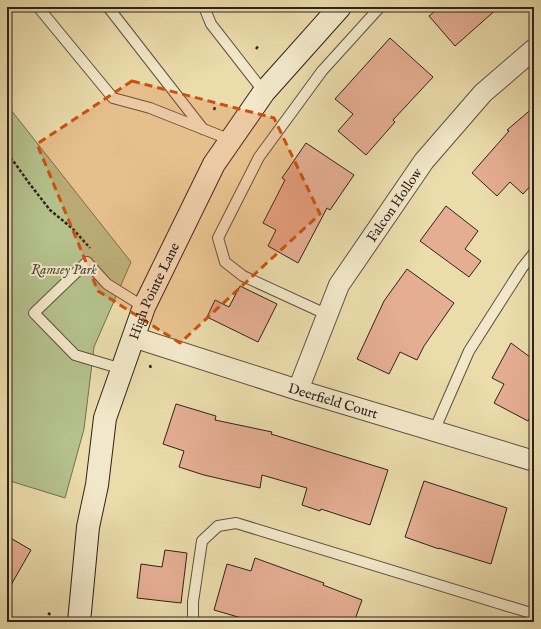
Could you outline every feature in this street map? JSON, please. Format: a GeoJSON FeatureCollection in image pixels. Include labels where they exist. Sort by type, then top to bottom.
{"type":"FeatureCollection","features":[{"type":"Feature","properties":{"kind":"street","name":"High Pointe Lane"},"geometry":{"type":"LineString","coordinates":[[79,622],[88,527],[97,485],[105,418],[144,307],[214,164],[264,92],[340,7]]}},
{"type":"Feature","properties":{"kind":"street","name":"Falcon Hollow"},"geometry":{"type":"LineString","coordinates":[[298,390],[340,285],[424,161],[483,93],[534,49]]}},
{"type":"Feature","properties":{"kind":"street","name":"Deerfield Court"},"geometry":{"type":"LineString","coordinates":[[133,337],[298,390],[534,460]]}},
{"type":"Feature","properties":{"kind":"lane"},"geometry":{"type":"LineString","coordinates":[[38,7],[113,98],[150,108],[231,140]]}},
{"type":"Feature","properties":{"kind":"lane"},"geometry":{"type":"LineString","coordinates":[[108,7],[203,129]]}},
{"type":"Feature","properties":{"kind":"lane"},"geometry":{"type":"LineString","coordinates":[[204,7],[211,24],[264,92]]}},
{"type":"Feature","properties":{"kind":"lane"},"geometry":{"type":"LineString","coordinates":[[328,315],[243,276],[225,262],[218,238],[259,157],[322,71],[380,7]]}},
{"type":"Feature","properties":{"kind":"lane"},"geometry":{"type":"LineString","coordinates":[[434,431],[469,351],[522,268],[534,253]]}},
{"type":"Feature","properties":{"kind":"lane"},"geometry":{"type":"LineString","coordinates":[[122,369],[75,355],[34,313],[87,262],[107,284],[144,307]]}},
{"type":"Feature","properties":{"kind":"lane"},"geometry":{"type":"LineString","coordinates":[[193,622],[193,602],[202,541],[218,526],[236,523],[534,614]]}},
{"type":"Feature","properties":{"kind":"path"},"geometry":{"type":"LineString","coordinates":[[256,49],[259,45]]}},
{"type":"Feature","properties":{"kind":"path"},"geometry":{"type":"LineString","coordinates":[[7,154],[50,210],[73,229]]}},
{"type":"Feature","properties":{"kind":"path"},"geometry":{"type":"LineString","coordinates":[[150,365],[151,369]]}},
{"type":"Feature","properties":{"kind":"path"},"geometry":{"type":"LineString","coordinates":[[48,612],[52,616]]}},
{"type":"Feature","properties":{"kind":"highlighted area"},"geometry":{"type":"Polygon","coordinates":[[[132,81],[274,118],[320,214],[180,343],[98,291],[37,144],[132,81]]]}},
{"type":"Feature","properties":{"kind":"green space","name":"Ramsey Park"},"geometry":{"type":"Polygon","coordinates":[[[7,105],[131,262],[94,347],[84,429],[65,498],[7,480],[7,105]]]}},
{"type":"Feature","properties":{"kind":"building"},"geometry":{"type":"Polygon","coordinates":[[[440,7],[499,7],[455,46],[429,16],[440,7]]]}},
{"type":"Feature","properties":{"kind":"building"},"geometry":{"type":"Polygon","coordinates":[[[390,38],[433,77],[393,120],[395,122],[366,155],[338,131],[353,114],[335,99],[390,38]]]}},
{"type":"Feature","properties":{"kind":"building"},"geometry":{"type":"Polygon","coordinates":[[[534,107],[534,182],[523,194],[510,182],[497,196],[472,173],[509,131],[507,130],[534,107]]]}},
{"type":"Feature","properties":{"kind":"building"},"geometry":{"type":"Polygon","coordinates":[[[306,143],[354,175],[330,210],[327,208],[298,263],[268,246],[276,230],[263,223],[285,180],[282,178],[306,143]]]}},
{"type":"Feature","properties":{"kind":"building"},"geometry":{"type":"Polygon","coordinates":[[[446,206],[478,231],[465,249],[481,261],[469,277],[420,241],[446,206]]]}},
{"type":"Feature","properties":{"kind":"building"},"geometry":{"type":"Polygon","coordinates":[[[407,269],[454,303],[424,346],[417,360],[400,352],[389,374],[357,359],[384,301],[407,269]]]}},
{"type":"Feature","properties":{"kind":"building"},"geometry":{"type":"Polygon","coordinates":[[[240,286],[277,304],[258,342],[207,317],[215,300],[229,307],[240,286]]]}},
{"type":"Feature","properties":{"kind":"building"},"geometry":{"type":"Polygon","coordinates":[[[511,343],[534,360],[534,410],[528,421],[494,403],[504,384],[492,378],[511,343]]]}},
{"type":"Feature","properties":{"kind":"building"},"geometry":{"type":"Polygon","coordinates":[[[176,404],[216,416],[215,420],[272,432],[271,434],[388,470],[370,525],[321,509],[320,511],[302,505],[307,488],[262,475],[260,488],[204,475],[179,467],[184,451],[163,444],[176,404]]]}},
{"type":"Feature","properties":{"kind":"building"},"geometry":{"type":"Polygon","coordinates":[[[424,481],[507,508],[491,564],[439,549],[405,537],[424,481]]]}},
{"type":"Feature","properties":{"kind":"building"},"geometry":{"type":"Polygon","coordinates":[[[7,536],[31,550],[7,592],[7,536]]]}},
{"type":"Feature","properties":{"kind":"building"},"geometry":{"type":"Polygon","coordinates":[[[165,550],[187,553],[181,603],[137,598],[141,564],[162,567],[165,550]]]}},
{"type":"Feature","properties":{"kind":"building"},"geometry":{"type":"Polygon","coordinates":[[[255,558],[324,583],[323,585],[362,600],[354,622],[255,622],[214,610],[227,564],[251,571],[255,558]]]}}]}
